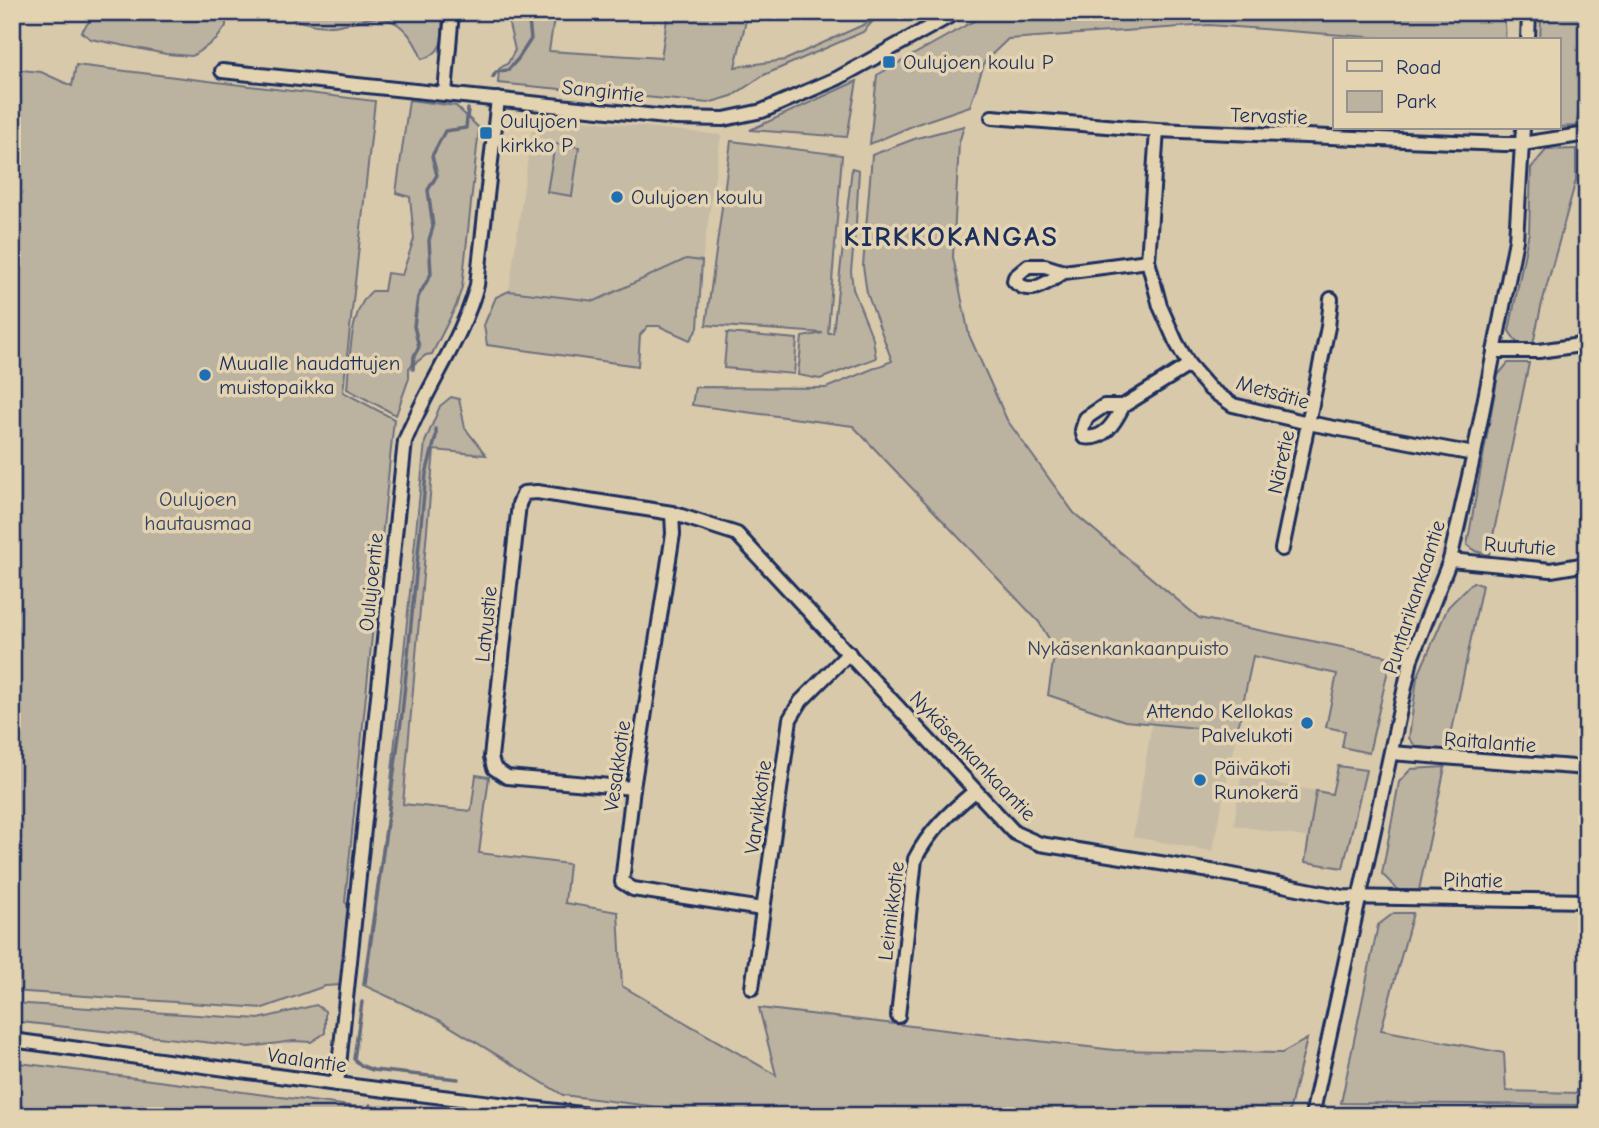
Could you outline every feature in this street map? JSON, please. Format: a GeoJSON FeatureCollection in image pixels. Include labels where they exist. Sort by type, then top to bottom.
{"type":"FeatureCollection","features":[{"type":"Feature","properties":{"kind":"street"},"geometry":{"type":"LineString","coordinates":[[445,93],[452,12]]}},
{"type":"Feature","properties":{"kind":"street","name":"Sangintie"},"geometry":{"type":"LineString","coordinates":[[222,71],[676,118],[724,119],[762,111],[838,78],[957,12]]}},
{"type":"Feature","properties":{"kind":"street"},"geometry":{"type":"LineString","coordinates":[[1528,38],[1529,12]]}},
{"type":"Feature","properties":{"kind":"street","name":"Oulujoentie"},"geometry":{"type":"LineString","coordinates":[[337,1084],[405,441],[415,415],[472,306],[477,285],[498,99]]}},
{"type":"Feature","properties":{"kind":"street","name":"Tervastie"},"geometry":{"type":"LineString","coordinates":[[992,117],[1157,131],[1522,144],[1587,134]]}},
{"type":"Feature","properties":{"kind":"street","name":"Puntarikankaantie"},"geometry":{"type":"LineString","coordinates":[[1312,1116],[1412,659],[1450,560],[1474,454],[1516,240],[1523,130]]}},
{"type":"Feature","properties":{"kind":"street","name":"Metsätie"},"geometry":{"type":"LineString","coordinates":[[1157,131],[1148,261],[1160,306],[1189,365],[1210,389],[1233,405],[1474,454]]}},
{"type":"Feature","properties":{"kind":"street"},"geometry":{"type":"LineString","coordinates":[[1064,272],[1148,261]]}},
{"type":"Feature","properties":{"kind":"street","name":"Näretie"},"geometry":{"type":"LineString","coordinates":[[1282,549],[1328,327],[1331,299]]}},
{"type":"Feature","properties":{"kind":"street"},"geometry":{"type":"LineString","coordinates":[[1494,351],[1539,351],[1587,344]]}},
{"type":"Feature","properties":{"kind":"street"},"geometry":{"type":"LineString","coordinates":[[1123,406],[1189,365]]}},
{"type":"Feature","properties":{"kind":"street","name":"Latvustie"},"geometry":{"type":"LineString","coordinates":[[633,788],[507,777],[495,768],[491,757],[519,504],[524,493],[537,492],[672,513]]}},
{"type":"Feature","properties":{"kind":"street","name":"Nykäsenkankaantie"},"geometry":{"type":"LineString","coordinates":[[672,513],[737,534],[1016,833],[1040,844],[1217,872],[1359,899]]}},
{"type":"Feature","properties":{"kind":"street","name":"Vesakkotie"},"geometry":{"type":"LineString","coordinates":[[672,513],[673,534],[633,788],[622,882],[633,889],[762,909]]}},
{"type":"Feature","properties":{"kind":"street","name":"Ruututie"},"geometry":{"type":"LineString","coordinates":[[1450,560],[1551,570],[1587,564]]}},
{"type":"Feature","properties":{"kind":"street","name":"Varvikkotie"},"geometry":{"type":"LineString","coordinates":[[752,988],[790,719],[800,701],[849,653]]}},
{"type":"Feature","properties":{"kind":"street","name":"Raitalantie"},"geometry":{"type":"LineString","coordinates":[[1391,753],[1587,768]]}},
{"type":"Feature","properties":{"kind":"street","name":"Leimikkotie"},"geometry":{"type":"LineString","coordinates":[[898,1016],[915,859],[924,841],[939,824],[975,791]]}},
{"type":"Feature","properties":{"kind":"street","name":"Pihatie"},"geometry":{"type":"LineString","coordinates":[[1359,899],[1587,901]]}},
{"type":"Feature","properties":{"kind":"street","name":"Vaalantie"},"geometry":{"type":"LineString","coordinates":[[12,1040],[597,1116]]}},
{"type":"Feature","properties":{"kind":"shaded area","name":"Oulujoen koulu"},"geometry":{"type":"Polygon","coordinates":[[[534,115],[721,135],[702,261],[686,259],[595,301],[509,291],[534,115]]]}},
{"type":"Feature","properties":{"kind":"shaded area"},"geometry":{"type":"Polygon","coordinates":[[[1152,723],[1237,732],[1212,851],[1133,837],[1152,723]]]}},
{"type":"Feature","properties":{"kind":"shaded area"},"geometry":{"type":"Polygon","coordinates":[[[1241,776],[1316,791],[1309,838],[1234,825],[1241,776]]]}},
{"type":"Feature","properties":{"kind":"green space"},"geometry":{"type":"Polygon","coordinates":[[[97,12],[226,12],[226,26],[216,40],[192,56],[166,54],[91,39],[81,32],[97,12]]]}},
{"type":"Feature","properties":{"kind":"green space"},"geometry":{"type":"Polygon","coordinates":[[[280,12],[442,12],[442,35],[436,52],[422,59],[409,35],[389,20],[371,18],[319,26],[280,12]]]}},
{"type":"Feature","properties":{"kind":"green space"},"geometry":{"type":"Polygon","coordinates":[[[506,12],[555,12],[549,51],[661,58],[668,12],[748,12],[735,67],[785,60],[874,20],[863,32],[764,75],[732,96],[708,103],[498,83],[499,69],[508,63],[515,50],[506,12]]]}},
{"type":"Feature","properties":{"kind":"green space"},"geometry":{"type":"Polygon","coordinates":[[[990,12],[1499,12],[1505,29],[1505,38],[1381,38],[1209,25],[1008,39],[985,61],[970,106],[870,144],[877,75],[990,12]]]}},
{"type":"Feature","properties":{"kind":"green space"},"geometry":{"type":"Polygon","coordinates":[[[1547,12],[1587,12],[1587,73],[1576,126],[1560,127],[1560,38],[1540,38],[1541,18],[1547,12]]]}},
{"type":"Feature","properties":{"kind":"green space","name":"Oulujoen hautausmaa"},"geometry":{"type":"Polygon","coordinates":[[[76,65],[375,101],[343,392],[394,419],[345,902],[349,907],[342,985],[325,986],[263,1008],[12,991],[12,69],[41,72],[72,86],[76,65]]]}},
{"type":"Feature","properties":{"kind":"green space"},"geometry":{"type":"Polygon","coordinates":[[[857,81],[847,137],[750,130],[857,81]]]}},
{"type":"Feature","properties":{"kind":"green space"},"geometry":{"type":"Polygon","coordinates":[[[409,100],[456,106],[479,128],[462,287],[456,306],[432,354],[426,355],[409,368],[409,378],[396,415],[347,389],[352,336],[359,310],[372,291],[384,291],[387,273],[402,275],[414,239],[410,197],[396,193],[409,100]]]}},
{"type":"Feature","properties":{"kind":"green space","name":"Nykäsenkankaanpuisto"},"geometry":{"type":"Polygon","coordinates":[[[964,126],[959,143],[953,257],[969,335],[1007,420],[1074,513],[1199,618],[1391,657],[1369,753],[1342,747],[1345,731],[1326,727],[1337,674],[1253,656],[1237,732],[1125,721],[1048,695],[1055,649],[1039,622],[853,426],[692,405],[695,387],[826,388],[892,361],[867,293],[863,266],[872,155],[917,138],[964,126]]]}},
{"type":"Feature","properties":{"kind":"green space"},"geometry":{"type":"Polygon","coordinates":[[[731,141],[842,155],[828,333],[833,333],[852,168],[859,170],[851,271],[853,289],[873,339],[876,358],[820,379],[798,375],[802,337],[823,333],[706,325],[731,141]]]}},
{"type":"Feature","properties":{"kind":"green space"},"geometry":{"type":"Polygon","coordinates":[[[555,144],[579,147],[572,196],[547,192],[555,144]]]}},
{"type":"Feature","properties":{"kind":"green space"},"geometry":{"type":"Polygon","coordinates":[[[1576,149],[1576,180],[1533,344],[1518,344],[1509,331],[1529,232],[1531,168],[1546,150],[1576,149]]]}},
{"type":"Feature","properties":{"kind":"green space"},"geometry":{"type":"Polygon","coordinates":[[[686,259],[702,261],[698,328],[690,340],[659,326],[648,326],[640,335],[638,366],[487,345],[484,325],[496,297],[509,291],[595,301],[686,259]]]}},
{"type":"Feature","properties":{"kind":"green space"},"geometry":{"type":"Polygon","coordinates":[[[727,333],[797,339],[794,374],[724,368],[727,333]]]}},
{"type":"Feature","properties":{"kind":"green space"},"geometry":{"type":"Polygon","coordinates":[[[1508,363],[1529,363],[1489,555],[1475,551],[1467,545],[1498,375],[1508,363]]]}},
{"type":"Feature","properties":{"kind":"green space"},"geometry":{"type":"Polygon","coordinates":[[[451,397],[459,399],[465,428],[486,455],[434,450],[403,804],[471,811],[476,775],[489,777],[479,853],[569,864],[565,903],[618,912],[622,986],[776,1075],[759,1008],[1114,1050],[1282,1053],[1307,1039],[1288,1116],[729,1116],[563,1095],[439,1020],[363,985],[388,811],[425,442],[440,406],[451,397]]]}},
{"type":"Feature","properties":{"kind":"green space"},"geometry":{"type":"Polygon","coordinates":[[[1473,582],[1482,585],[1448,750],[1416,747],[1409,738],[1417,678],[1448,607],[1473,582]]]}},
{"type":"Feature","properties":{"kind":"green space"},"geometry":{"type":"Polygon","coordinates":[[[1338,766],[1366,770],[1343,868],[1305,862],[1316,791],[1332,794],[1338,766]]]}},
{"type":"Feature","properties":{"kind":"green space"},"geometry":{"type":"Polygon","coordinates":[[[1445,767],[1419,890],[1399,891],[1382,874],[1399,782],[1411,769],[1445,767]]]}},
{"type":"Feature","properties":{"kind":"green space"},"geometry":{"type":"Polygon","coordinates":[[[1394,913],[1413,913],[1381,1030],[1504,1053],[1506,1091],[1577,1093],[1579,1067],[1587,1068],[1587,1105],[1341,1103],[1378,925],[1394,913]]]}},
{"type":"Feature","properties":{"kind":"green space"},"geometry":{"type":"Polygon","coordinates":[[[12,1003],[259,1019],[316,1005],[325,1011],[325,1033],[311,1042],[294,1041],[249,1047],[12,1021],[12,1003]]]}},
{"type":"Feature","properties":{"kind":"green space"},"geometry":{"type":"Polygon","coordinates":[[[12,1062],[427,1116],[12,1116],[12,1062]]]}},
{"type":"Feature","properties":{"kind":"waterway"},"geometry":{"type":"LineString","coordinates":[[493,77],[496,72],[508,70],[531,39],[531,12]]}},
{"type":"Feature","properties":{"kind":"waterway"},"geometry":{"type":"LineString","coordinates":[[413,369],[414,356],[419,347],[414,326],[418,297],[431,274],[429,240],[433,227],[428,190],[437,175],[432,156],[445,131],[466,128],[468,109]]}},
{"type":"Feature","properties":{"kind":"waterway"},"geometry":{"type":"LineString","coordinates":[[365,983],[402,714],[426,474],[436,429]]}},
{"type":"Feature","properties":{"kind":"waterway"},"geometry":{"type":"LineString","coordinates":[[362,1002],[354,1059],[362,1066],[373,1070],[458,1079]]}},
{"type":"Feature","properties":{"kind":"waterway"},"geometry":{"type":"LineString","coordinates":[[368,1116],[370,1105]]}},
{"type":"Feature","properties":{"kind":"place","name":"Oulujoen koulu P"},"geometry":{"type":"Point","coordinates":[889,62]}},
{"type":"Feature","properties":{"kind":"place","name":"Oulujoen kirkko P"},"geometry":{"type":"Point","coordinates":[486,133]}},
{"type":"Feature","properties":{"kind":"place","name":"Oulujoen koulu"},"geometry":{"type":"Point","coordinates":[617,197]}},
{"type":"Feature","properties":{"kind":"place","name":"Muualle haudattujen muistopaikka"},"geometry":{"type":"Point","coordinates":[205,375]}},
{"type":"Feature","properties":{"kind":"place","name":"Attendo Kellokas Palvelukoti"},"geometry":{"type":"Point","coordinates":[1307,723]}},
{"type":"Feature","properties":{"kind":"place","name":"Päiväkoti Runokerä"},"geometry":{"type":"Point","coordinates":[1200,780]}},
{"type":"Feature","properties":{"kind":"district","name":"KIRKKOKANGAS"},"geometry":{"type":"Point","coordinates":[951,236]}}]}
